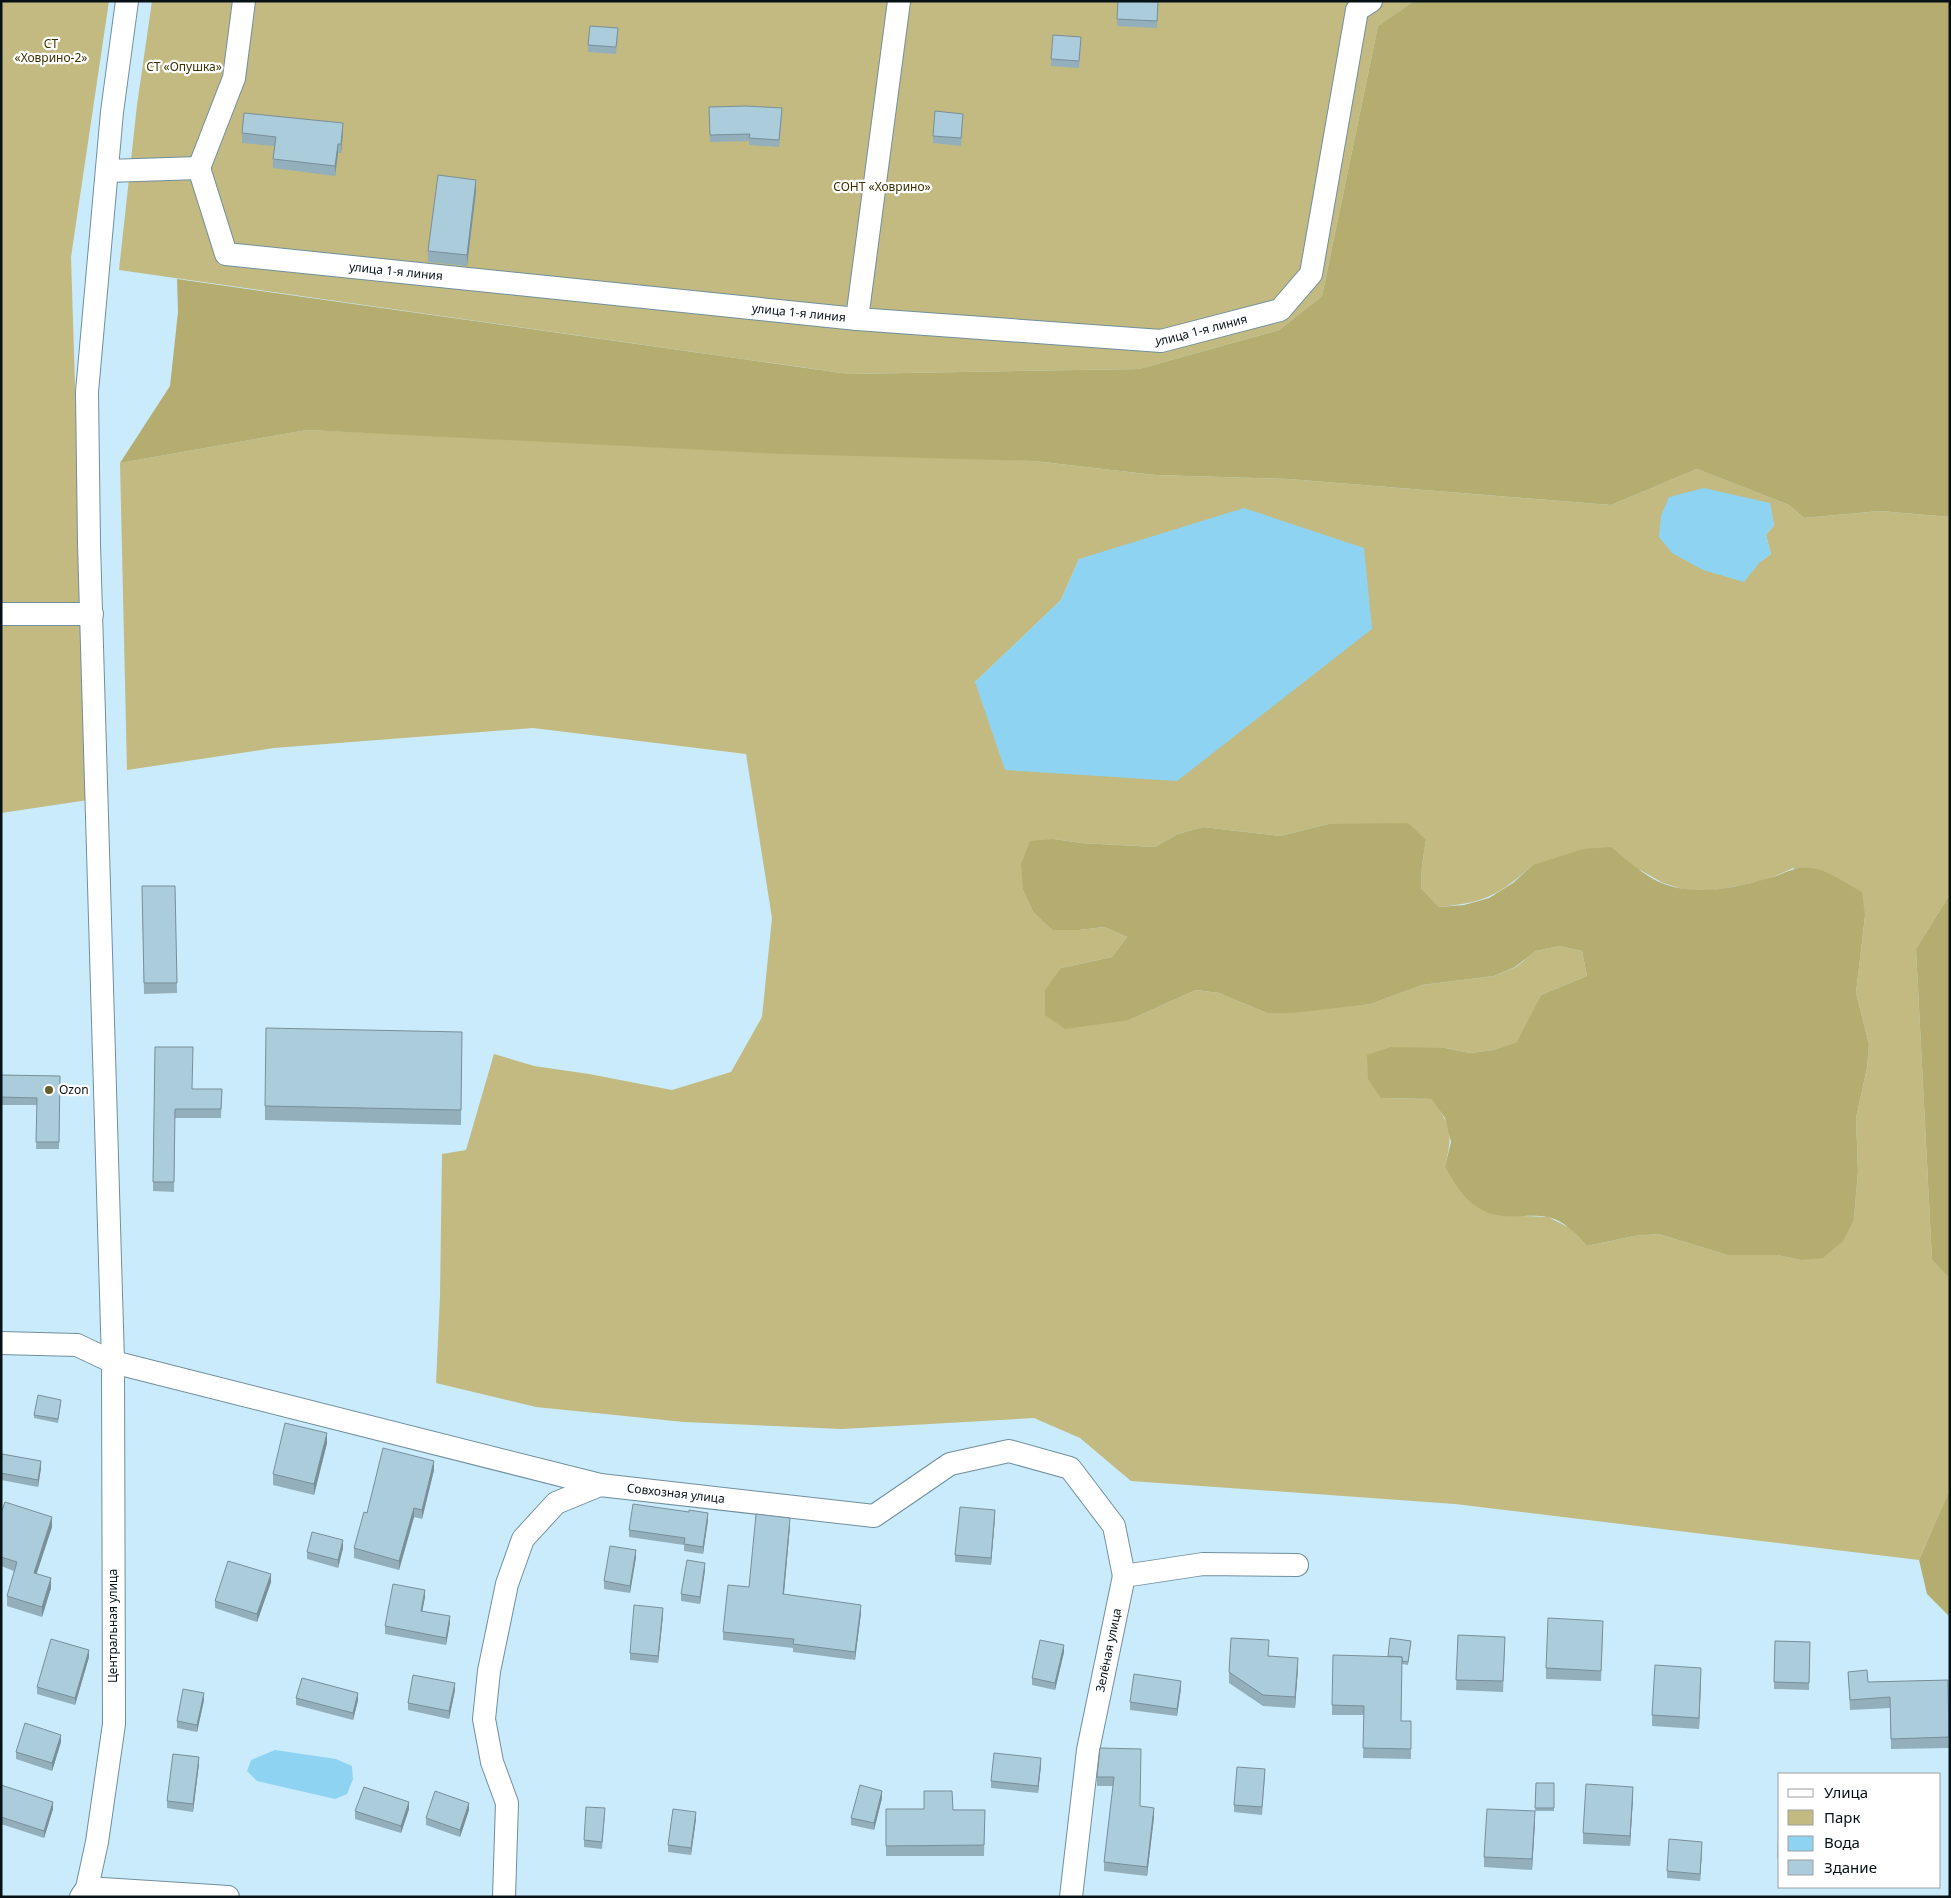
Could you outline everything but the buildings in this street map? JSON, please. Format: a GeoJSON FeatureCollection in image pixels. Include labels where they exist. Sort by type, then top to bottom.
{"type":"FeatureCollection","features":[{"type":"Feature","properties":{"kind":"street","name":"Центральная улица"},"geometry":{"type":"LineString","coordinates":[[127,1],[112,112],[86,392],[113,1362],[114,1724],[98,1842],[84,1893],[228,1897]]}},
{"type":"Feature","properties":{"kind":"street"},"geometry":{"type":"LineString","coordinates":[[107,171],[200,168],[234,78],[244,1]]}},
{"type":"Feature","properties":{"kind":"street"},"geometry":{"type":"LineString","coordinates":[[857,319],[899,1]]}},
{"type":"Feature","properties":{"kind":"street","name":"улица 1-я линия"},"geometry":{"type":"LineString","coordinates":[[200,168],[226,254],[857,319],[1161,341],[1280,310],[1311,274],[1357,10],[1371,1]]}},
{"type":"Feature","properties":{"kind":"street"},"geometry":{"type":"LineString","coordinates":[[1,614],[92,614]]}},
{"type":"Feature","properties":{"kind":"street"},"geometry":{"type":"LineString","coordinates":[[1,1343],[77,1345],[113,1362],[600,1485]]}},
{"type":"Feature","properties":{"kind":"street","name":"Совхозная улица"},"geometry":{"type":"LineString","coordinates":[[504,1897],[507,1803],[492,1762],[484,1719],[489,1671],[507,1584],[523,1539],[556,1503],[600,1485],[874,1516],[950,1464],[1009,1451],[1070,1468],[1114,1526],[1124,1576]]}},
{"type":"Feature","properties":{"kind":"street"},"geometry":{"type":"LineString","coordinates":[[1124,1576],[1203,1564],[1297,1565]]}},
{"type":"Feature","properties":{"kind":"street","name":"Зелёная улица"},"geometry":{"type":"LineString","coordinates":[[1071,1897],[1088,1750],[1124,1576]]}},
{"type":"Feature","properties":{"kind":"green space","name":"СТ «Ховрино-2»"},"geometry":{"type":"Polygon","coordinates":[[[1,1],[109,1],[71,257],[88,800],[1,813],[1,1]]]}},
{"type":"Feature","properties":{"kind":"green space","name":"СОНТ «Ховрино»"},"geometry":{"type":"Polygon","coordinates":[[[152,1],[1414,1],[1378,26],[1322,296],[1279,330],[1139,369],[849,374],[119,270],[137,105],[152,1]]]}},
{"type":"Feature","properties":{"kind":"green space"},"geometry":{"type":"Polygon","coordinates":[[[307,430],[1034,461],[1155,475],[1289,479],[1611,505],[1697,469],[1789,505],[1804,518],[1880,511],[1950,517],[1950,894],[1916,949],[1932,1260],[1950,1279],[1950,1489],[1919,1560],[1455,1504],[1131,1481],[1080,1438],[1034,1418],[842,1429],[684,1422],[536,1407],[436,1383],[440,1296],[442,1154],[466,1150],[494,1054],[534,1066],[589,1074],[672,1090],[731,1072],[762,1017],[772,918],[746,754],[533,728],[274,748],[127,770],[120,463],[307,430]],[[1769,503],[1760,562],[1771,554],[1766,535],[1774,525],[1769,503]],[[1079,559],[1061,600],[975,682],[1177,781],[1079,559]],[[1328,824],[1280,836],[1203,827],[1178,834],[1155,847],[1081,843],[1054,839],[1023,890],[1033,912],[1052,930],[1079,930],[1104,927],[1127,937],[1112,957],[1061,968],[1129,1020],[1196,990],[1219,993],[1267,1013],[1371,1004],[1422,985],[1494,976],[1516,967],[1536,951],[1559,946],[1582,951],[1587,976],[1541,995],[1518,1042],[1494,1050],[1470,1053],[1445,1048],[1381,1098],[1431,1099],[1443,1116],[1449,1130],[1450,1137],[1445,1166],[1496,1215],[1548,1217],[1570,1228],[1587,1246],[1634,1236],[1659,1234],[1727,1255],[1777,1255],[1800,1260],[1854,1219],[1858,1171],[1856,1118],[1867,1068],[1869,1044],[1856,993],[1865,916],[1793,868],[1769,879],[1743,885],[1714,890],[1686,890],[1663,883],[1640,870],[1533,865],[1510,884],[1490,896],[1468,903],[1439,907],[1421,888],[1426,840],[1328,824]]]}},
{"type":"Feature","properties":{"kind":"shaded area"},"geometry":{"type":"Polygon","coordinates":[[[1414,1],[1950,1],[1950,517],[1880,511],[1804,518],[1789,505],[1697,469],[1611,505],[1289,479],[1155,475],[1034,461],[784,454],[307,430],[120,463],[170,386],[178,312],[177,279],[849,374],[1139,369],[1279,330],[1322,296],[1378,26],[1414,1]]]}},
{"type":"Feature","properties":{"kind":"shaded area"},"geometry":{"type":"Polygon","coordinates":[[[1408,823],[1426,840],[1421,888],[1439,907],[1464,905],[1489,898],[1513,883],[1533,865],[1583,849],[1611,847],[1650,877],[1677,888],[1702,890],[1728,888],[1773,877],[1790,870],[1809,868],[1828,873],[1862,892],[1865,916],[1856,993],[1869,1044],[1867,1068],[1856,1118],[1858,1171],[1854,1219],[1843,1241],[1823,1258],[1800,1260],[1777,1255],[1727,1255],[1659,1234],[1634,1236],[1587,1246],[1559,1221],[1541,1216],[1496,1215],[1479,1208],[1465,1197],[1454,1183],[1445,1166],[1451,1142],[1445,1118],[1431,1099],[1381,1098],[1368,1079],[1367,1055],[1391,1047],[1445,1048],[1470,1053],[1494,1050],[1517,1042],[1541,995],[1587,976],[1582,951],[1559,946],[1536,951],[1515,967],[1494,976],[1422,985],[1371,1004],[1292,1013],[1267,1013],[1219,993],[1196,990],[1129,1020],[1065,1029],[1045,1015],[1045,990],[1061,968],[1112,957],[1127,937],[1104,927],[1079,930],[1052,930],[1033,912],[1023,890],[1021,864],[1030,841],[1054,839],[1081,843],[1155,847],[1178,834],[1203,827],[1280,836],[1328,824],[1408,823]]]}},
{"type":"Feature","properties":{"kind":"shaded area"},"geometry":{"type":"Polygon","coordinates":[[[1950,894],[1950,1279],[1932,1260],[1916,949],[1950,894]]]}},
{"type":"Feature","properties":{"kind":"shaded area"},"geometry":{"type":"Polygon","coordinates":[[[1950,1489],[1950,1617],[1927,1594],[1919,1560],[1950,1489]]]}},
{"type":"Feature","properties":{"kind":"water"},"geometry":{"type":"Polygon","coordinates":[[[1704,488],[1770,503],[1774,525],[1766,535],[1771,554],[1760,562],[1744,582],[1703,570],[1672,553],[1659,537],[1661,516],[1669,497],[1704,488]]]}},
{"type":"Feature","properties":{"kind":"water"},"geometry":{"type":"Polygon","coordinates":[[[1244,508],[1364,548],[1372,629],[1177,781],[1005,770],[975,682],[1061,600],[1079,559],[1244,508]]]}},
{"type":"Feature","properties":{"kind":"water"},"geometry":{"type":"Polygon","coordinates":[[[275,1750],[336,1759],[352,1766],[353,1779],[347,1794],[335,1799],[257,1781],[247,1771],[251,1760],[275,1750]]]}},
{"type":"Feature","properties":{"kind":"place","name":"Ozon"},"geometry":{"type":"Point","coordinates":[49,1090]}},
{"type":"Feature","properties":{"kind":"park label","name":"СТ «Опушка»"},"geometry":{"type":"Point","coordinates":[184,67]}}]}
